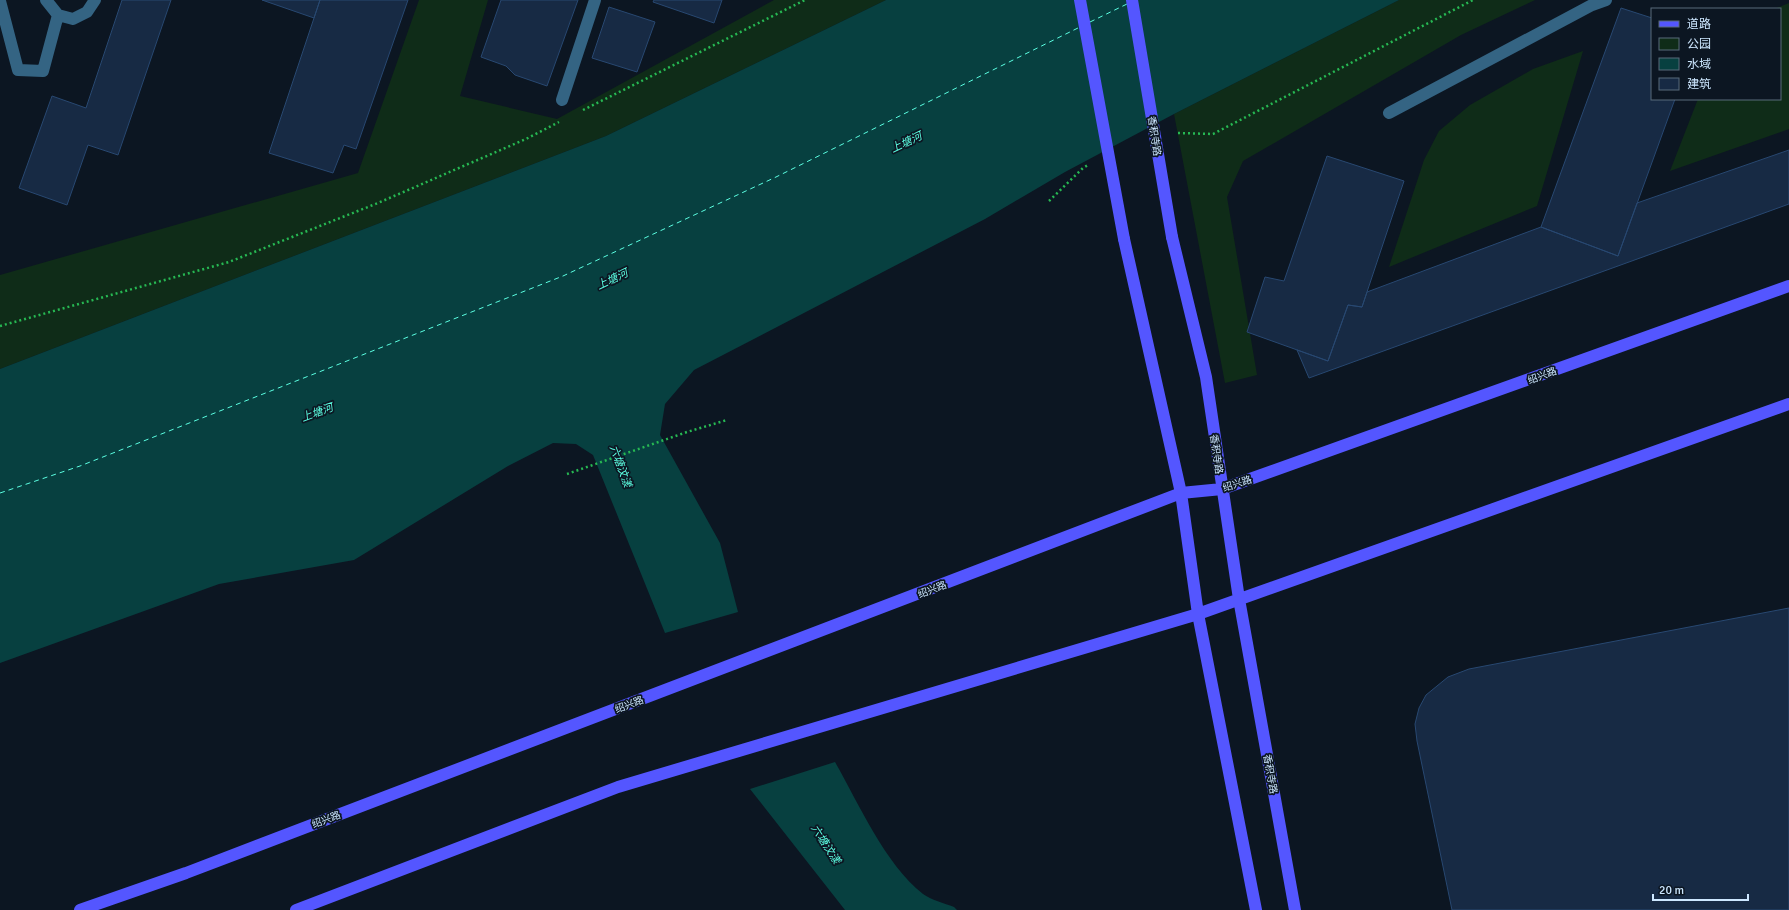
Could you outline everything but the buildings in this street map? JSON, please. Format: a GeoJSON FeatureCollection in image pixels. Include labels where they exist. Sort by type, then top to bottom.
{"type":"FeatureCollection","features":[{"type":"Feature","properties":{"kind":"main road"},"geometry":{"type":"LineString","coordinates":[[1080,0],[1124,239],[1181,493],[1198,614],[1256,910]]}},
{"type":"Feature","properties":{"kind":"main road","name":"香积寺路"},"geometry":{"type":"LineString","coordinates":[[1132,0],[1172,237],[1206,377],[1239,599],[1295,910]]}},
{"type":"Feature","properties":{"kind":"main road","name":"绍兴路"},"geometry":{"type":"LineString","coordinates":[[80,910],[208,864],[1181,493],[1222,489],[1789,286]]}},
{"type":"Feature","properties":{"kind":"main road"},"geometry":{"type":"LineString","coordinates":[[296,910],[618,787],[1198,614],[1789,404]]}},
{"type":"Feature","properties":{"kind":"lane"},"geometry":{"type":"LineString","coordinates":[[46,0],[58,15],[73,19],[86,12],[95,0]]}},
{"type":"Feature","properties":{"kind":"lane"},"geometry":{"type":"LineString","coordinates":[[562,100],[595,0]]}},
{"type":"Feature","properties":{"kind":"lane"},"geometry":{"type":"LineString","coordinates":[[1389,113],[1606,0]]}},
{"type":"Feature","properties":{"kind":"lane"},"geometry":{"type":"LineString","coordinates":[[0,2],[18,70],[43,71],[58,15]]}},
{"type":"Feature","properties":{"kind":"path"},"geometry":{"type":"LineString","coordinates":[[576,114],[805,0]]}},
{"type":"Feature","properties":{"kind":"path"},"geometry":{"type":"LineString","coordinates":[[1175,133],[1213,134],[1473,0]]}},
{"type":"Feature","properties":{"kind":"path"},"geometry":{"type":"LineString","coordinates":[[0,326],[229,262],[378,203],[526,139],[562,121]]}},
{"type":"Feature","properties":{"kind":"path"},"geometry":{"type":"LineString","coordinates":[[1049,201],[1089,164]]}},
{"type":"Feature","properties":{"kind":"path"},"geometry":{"type":"LineString","coordinates":[[567,474],[726,420]]}},
{"type":"Feature","properties":{"kind":"green space"},"geometry":{"type":"Polygon","coordinates":[[[419,0],[488,0],[460,96],[557,119],[774,0],[886,0],[606,136],[0,369],[0,275],[358,173],[419,0]]]}},
{"type":"Feature","properties":{"kind":"green space"},"geometry":{"type":"Polygon","coordinates":[[[1399,0],[1535,0],[1461,35],[1243,161],[1227,197],[1257,375],[1225,383],[1174,114],[1399,0]]]}},
{"type":"Feature","properties":{"kind":"green space"},"geometry":{"type":"Polygon","coordinates":[[[1789,3],[1789,129],[1670,171],[1698,100],[1781,100],[1781,8],[1776,8],[1789,3]]]}},
{"type":"Feature","properties":{"kind":"green space"},"geometry":{"type":"Polygon","coordinates":[[[1583,51],[1537,206],[1389,267],[1424,160],[1439,131],[1470,105],[1533,69],[1583,51]]]}},
{"type":"Feature","properties":{"kind":"water"},"geometry":{"type":"Polygon","coordinates":[[[886,0],[1399,0],[1174,114],[1065,172],[985,219],[694,370],[665,404],[660,435],[720,543],[738,612],[665,633],[593,455],[576,444],[553,443],[508,466],[354,560],[219,584],[0,663],[0,369],[606,136],[886,0]]]}},
{"type":"Feature","properties":{"kind":"water","name":"六塘汶漾"},"geometry":{"type":"Polygon","coordinates":[[[835,762],[863,814],[897,867],[923,894],[934,900],[954,907],[957,910],[845,910],[750,789],[835,762]]]}},
{"type":"Feature","properties":{"kind":"ferry route"},"geometry":{"type":"LineString","coordinates":[[1090,22],[1127,4]]}},
{"type":"Feature","properties":{"kind":"ferry route"},"geometry":{"type":"LineString","coordinates":[[0,493],[80,466],[563,276],[776,177],[1080,27]]}},
{"type":"Feature","properties":{"kind":"water label","name":"上塘河"},"geometry":{"type":"Point","coordinates":[906,142]}},
{"type":"Feature","properties":{"kind":"water label","name":"上塘河"},"geometry":{"type":"Point","coordinates":[612,279]}},
{"type":"Feature","properties":{"kind":"water label","name":"上塘河"},"geometry":{"type":"Point","coordinates":[317,412]}}]}
